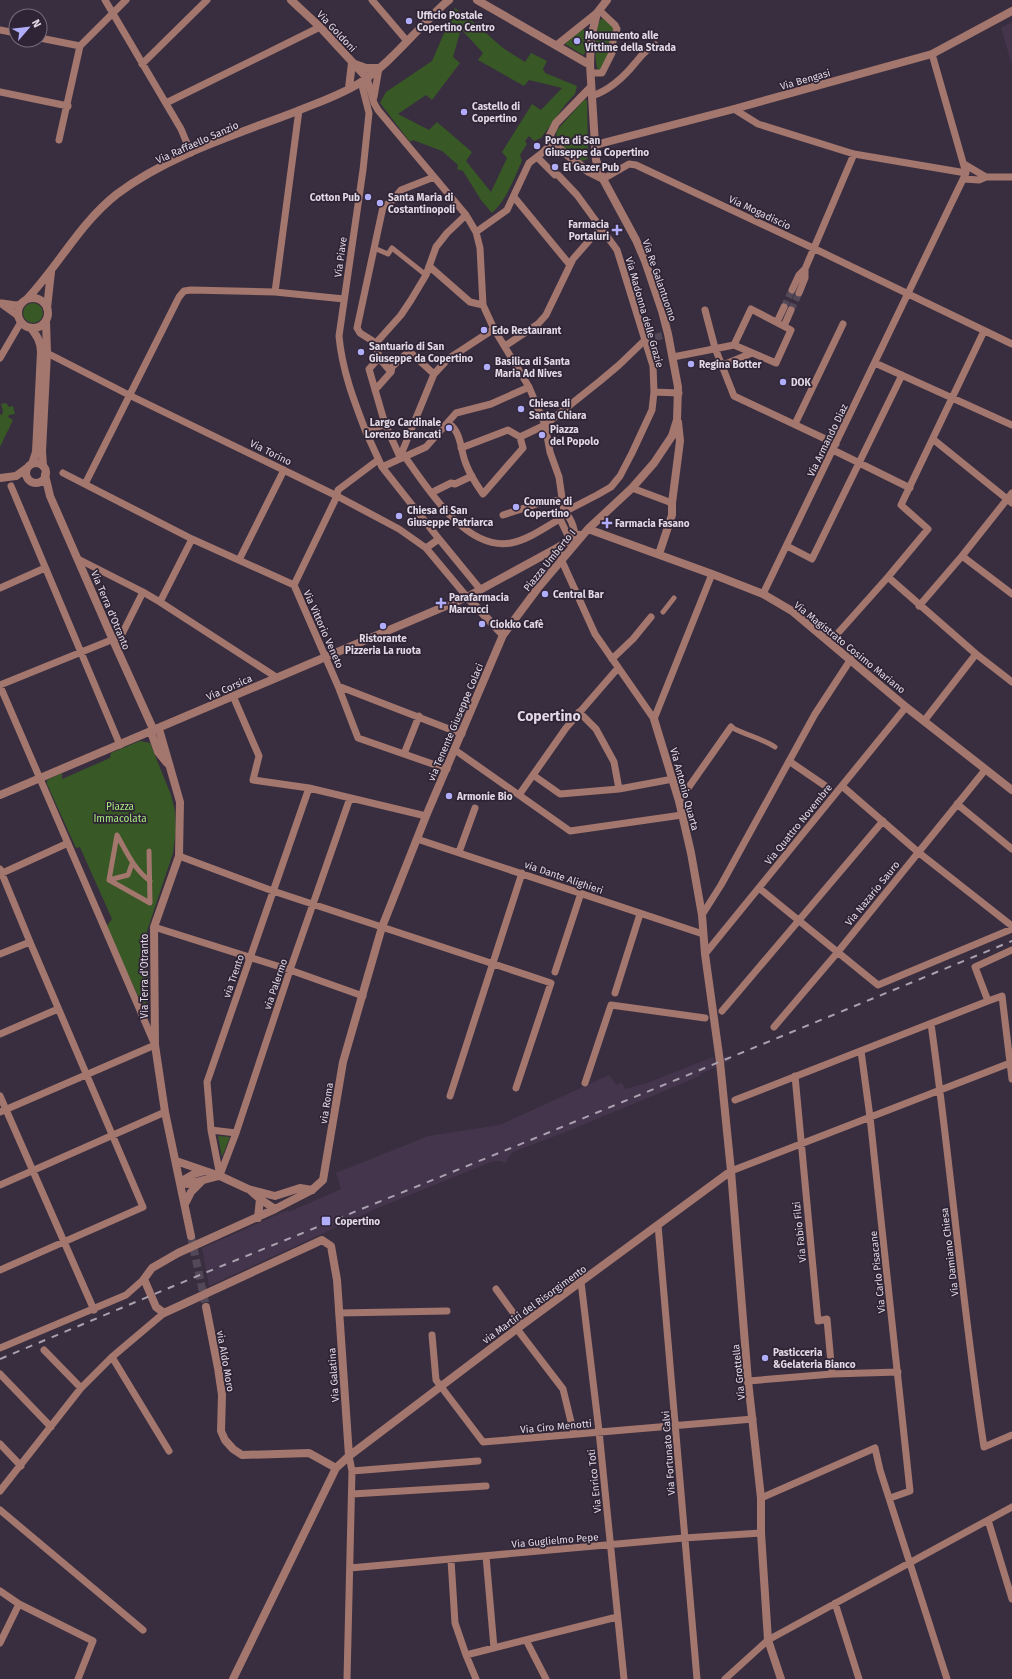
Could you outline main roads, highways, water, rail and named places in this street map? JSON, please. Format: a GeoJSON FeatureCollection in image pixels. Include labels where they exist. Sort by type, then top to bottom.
{"type":"FeatureCollection","features":[{"type":"Feature","properties":{"kind":"tunnel"},"geometry":{"type":"LineString","coordinates":[[784,307],[792,290]]}},
{"type":"Feature","properties":{"kind":"tunnel"},"geometry":{"type":"LineString","coordinates":[[791,310],[799,293]]}},
{"type":"Feature","properties":{"kind":"tunnel"},"geometry":{"type":"LineString","coordinates":[[645,340],[668,334]]}},
{"type":"Feature","properties":{"kind":"tunnel"},"geometry":{"type":"LineString","coordinates":[[191,1236],[206,1307]]}},
{"type":"Feature","properties":{"kind":"railway"},"geometry":{"type":"LineString","coordinates":[[0,1359],[207,1272],[1012,941]]}},
{"type":"Feature","properties":{"kind":"place","name":"Ufficio Postale Copertino Centro"},"geometry":{"type":"Point","coordinates":[409,21]}},
{"type":"Feature","properties":{"kind":"place","name":"Monumento alle Vittime della Strada"},"geometry":{"type":"Point","coordinates":[577,41]}},
{"type":"Feature","properties":{"kind":"place","name":"Castello di Copertino"},"geometry":{"type":"Point","coordinates":[464,112]}},
{"type":"Feature","properties":{"kind":"place","name":"Porta di San Giuseppe da Copertino"},"geometry":{"type":"Point","coordinates":[537,146]}},
{"type":"Feature","properties":{"kind":"place","name":"El Gazer Pub"},"geometry":{"type":"Point","coordinates":[555,167]}},
{"type":"Feature","properties":{"kind":"place","name":"Cotton Pub"},"geometry":{"type":"Point","coordinates":[368,197]}},
{"type":"Feature","properties":{"kind":"place","name":"Santa Maria di Costantinopoli"},"geometry":{"type":"Point","coordinates":[380,203]}},
{"type":"Feature","properties":{"kind":"place","name":"Farmacia Portaluri"},"geometry":{"type":"Point","coordinates":[617,230]}},
{"type":"Feature","properties":{"kind":"place","name":"Edo Restaurant"},"geometry":{"type":"Point","coordinates":[484,330]}},
{"type":"Feature","properties":{"kind":"place","name":"Santuario di San Giuseppe da Copertino"},"geometry":{"type":"Point","coordinates":[361,352]}},
{"type":"Feature","properties":{"kind":"place","name":"Regina Botter"},"geometry":{"type":"Point","coordinates":[691,364]}},
{"type":"Feature","properties":{"kind":"place","name":"Basilica di Santa Maria Ad Nives"},"geometry":{"type":"Point","coordinates":[487,367]}},
{"type":"Feature","properties":{"kind":"place","name":"DOK"},"geometry":{"type":"Point","coordinates":[783,382]}},
{"type":"Feature","properties":{"kind":"place","name":"Chiesa di Santa Chiara"},"geometry":{"type":"Point","coordinates":[521,409]}},
{"type":"Feature","properties":{"kind":"place","name":"Largo Cardinale Lorenzo Brancati"},"geometry":{"type":"Point","coordinates":[449,428]}},
{"type":"Feature","properties":{"kind":"place","name":"Piazza del Popolo"},"geometry":{"type":"Point","coordinates":[542,435]}},
{"type":"Feature","properties":{"kind":"place","name":"Comune di Copertino"},"geometry":{"type":"Point","coordinates":[516,507]}},
{"type":"Feature","properties":{"kind":"place","name":"Chiesa di San Giuseppe Patriarca"},"geometry":{"type":"Point","coordinates":[399,516]}},
{"type":"Feature","properties":{"kind":"place","name":"Farmacia Fasano"},"geometry":{"type":"Point","coordinates":[607,523]}},
{"type":"Feature","properties":{"kind":"place","name":"Central Bar"},"geometry":{"type":"Point","coordinates":[545,594]}},
{"type":"Feature","properties":{"kind":"place","name":"Parafarmacia Marcucci"},"geometry":{"type":"Point","coordinates":[441,603]}},
{"type":"Feature","properties":{"kind":"place","name":"Ciokko Cafè"},"geometry":{"type":"Point","coordinates":[482,624]}},
{"type":"Feature","properties":{"kind":"place","name":"Ristorante Pizzeria La ruota"},"geometry":{"type":"Point","coordinates":[383,626]}},
{"type":"Feature","properties":{"kind":"place","name":"Armonie Bio"},"geometry":{"type":"Point","coordinates":[449,796]}},
{"type":"Feature","properties":{"kind":"place","name":"Copertino"},"geometry":{"type":"Point","coordinates":[326,1221]}},
{"type":"Feature","properties":{"kind":"place","name":"Pasticceria &Gelateria Bianco"},"geometry":{"type":"Point","coordinates":[765,1358]}},
{"type":"Feature","properties":{"kind":"district","name":"Copertino"},"geometry":{"type":"Point","coordinates":[549,716]}},
{"type":"Feature","properties":{"kind":"park label","name":"Piazza Immacolata"},"geometry":{"type":"Point","coordinates":[120,812]}}]}
